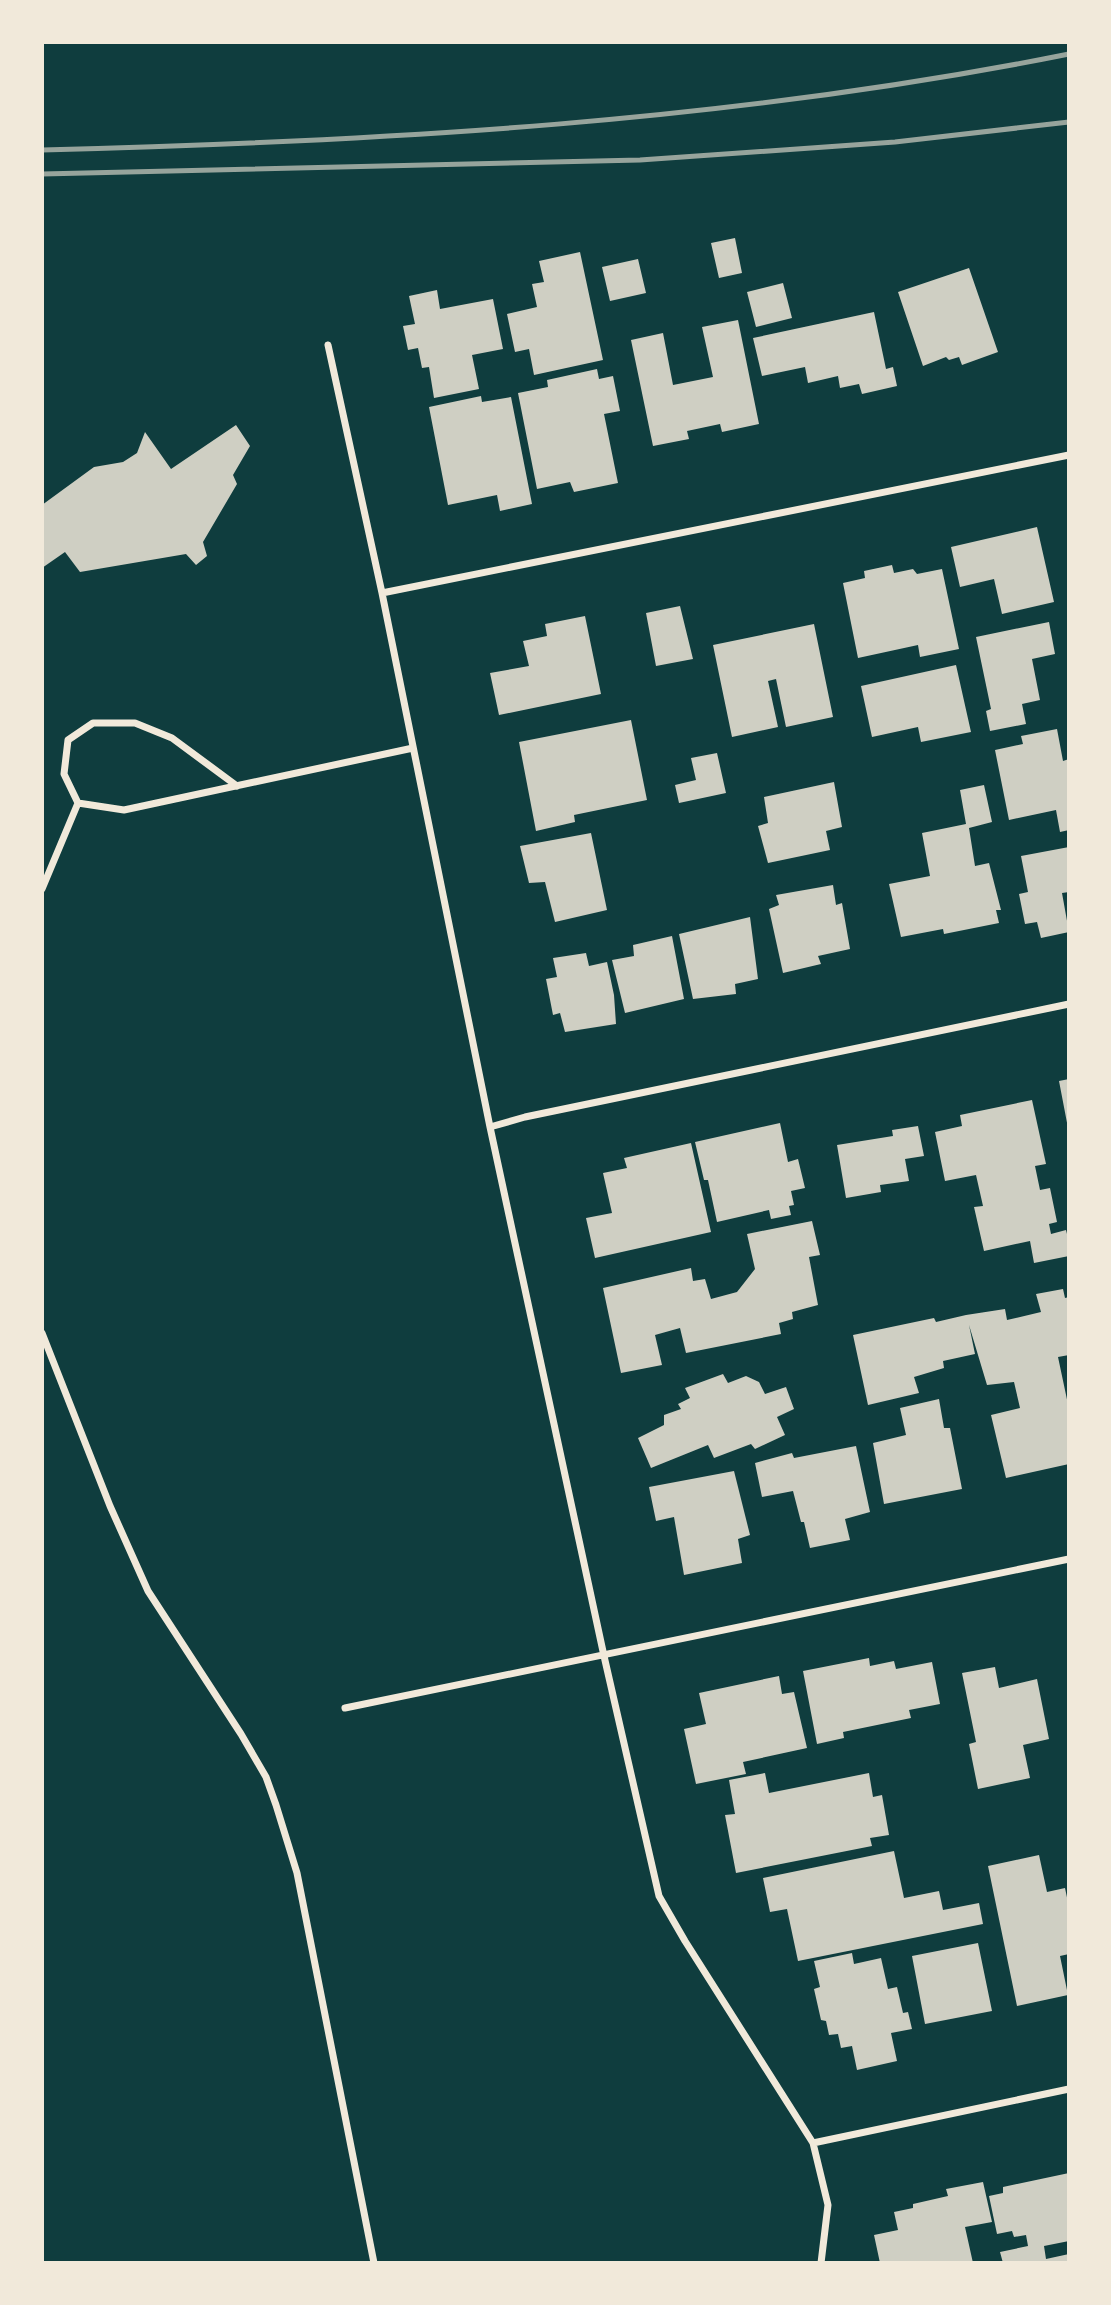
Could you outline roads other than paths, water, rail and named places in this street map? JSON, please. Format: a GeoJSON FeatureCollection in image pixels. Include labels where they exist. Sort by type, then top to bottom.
{"type":"FeatureCollection","features":[{"type":"Feature","properties":{"kind":"street"},"geometry":{"type":"LineString","coordinates":[[328,345],[382,593],[490,1126],[604,1656],[659,1896],[813,2143],[828,2205],[821,2263]]}},
{"type":"Feature","properties":{"kind":"street"},"geometry":{"type":"LineString","coordinates":[[382,593],[1069,455]]}},
{"type":"Feature","properties":{"kind":"street"},"geometry":{"type":"LineString","coordinates":[[42,889],[78,803],[64,774],[68,740],[93,723],[135,723],[172,738],[237,786]]}},
{"type":"Feature","properties":{"kind":"street"},"geometry":{"type":"LineString","coordinates":[[78,803],[124,810],[413,748]]}},
{"type":"Feature","properties":{"kind":"street"},"geometry":{"type":"LineString","coordinates":[[490,1126],[1069,1004]]}},
{"type":"Feature","properties":{"kind":"street"},"geometry":{"type":"LineString","coordinates":[[42,1333],[110,1506],[148,1591],[241,1734],[266,1777],[276,1805],[297,1873],[374,2263]]}},
{"type":"Feature","properties":{"kind":"street"},"geometry":{"type":"LineString","coordinates":[[345,1708],[1069,1559]]}},
{"type":"Feature","properties":{"kind":"street"},"geometry":{"type":"LineString","coordinates":[[813,2143],[1069,2089]]}},
{"type":"Feature","properties":{"kind":"railway"},"geometry":{"type":"LineString","coordinates":[[42,150],[429,134],[686,112],[942,77],[1069,54]]}},
{"type":"Feature","properties":{"kind":"railway"},"geometry":{"type":"LineString","coordinates":[[42,174],[640,160],[895,142],[1069,122]]}}]}
